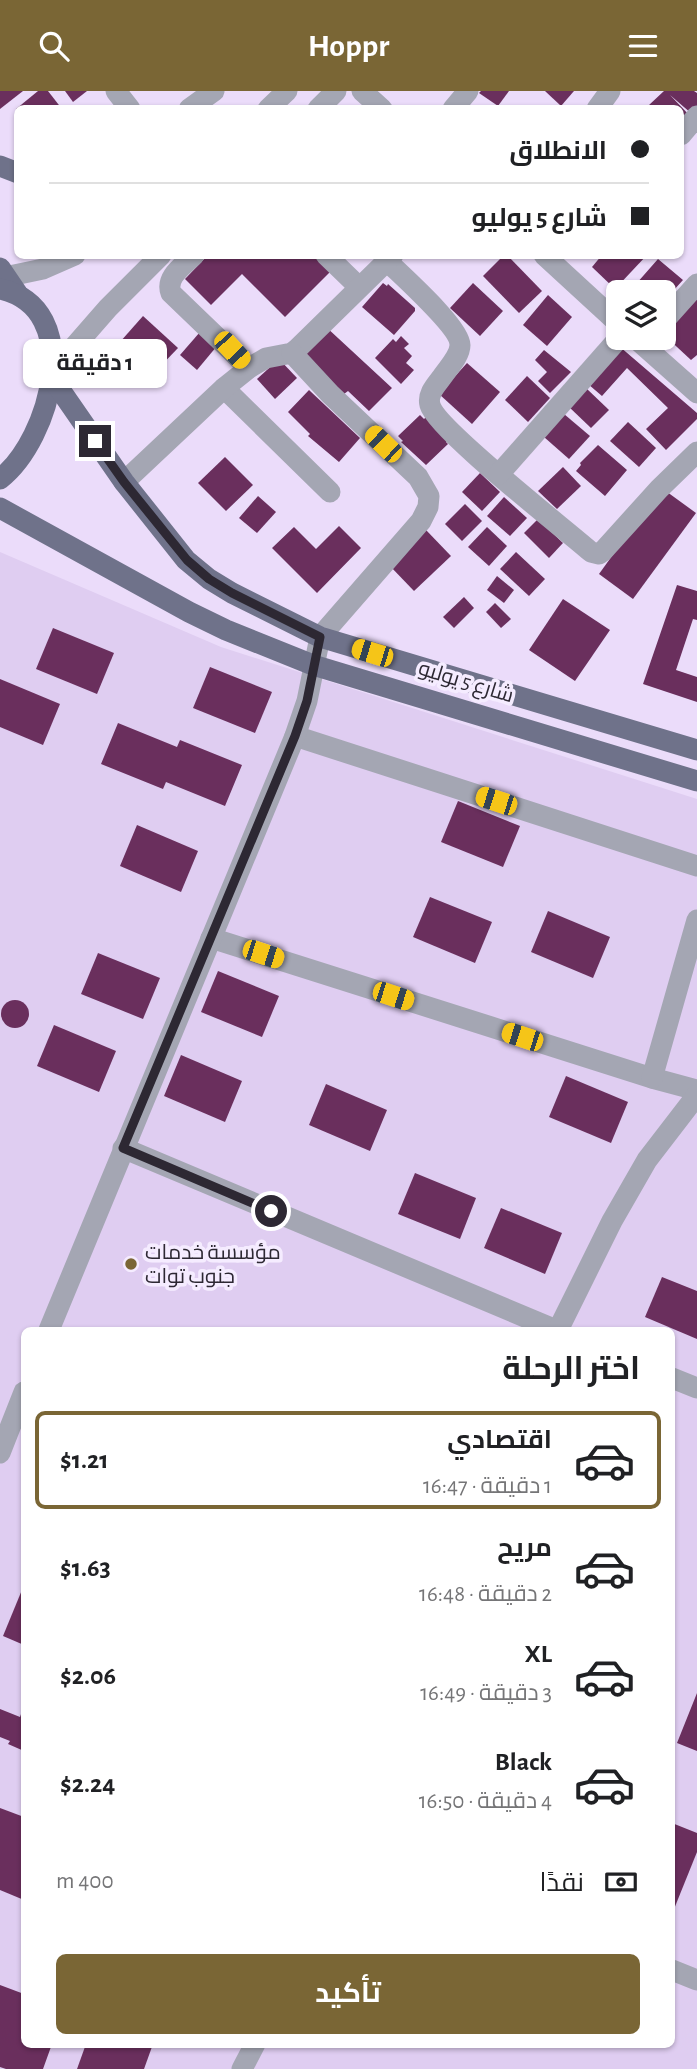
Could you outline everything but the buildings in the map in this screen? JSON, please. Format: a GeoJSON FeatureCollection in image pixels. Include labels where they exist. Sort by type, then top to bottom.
{"type":"FeatureCollection","features":[{"type":"Feature","properties":{"kind":"main road"},"geometry":{"type":"LineString","coordinates":[[0,479],[36,431],[52,374],[51,340],[37,311],[4,281]]}},
{"type":"Feature","properties":{"kind":"main road","name":"شارع 5 يوليو"},"geometry":{"type":"LineString","coordinates":[[52,374],[124,482],[187,560],[209,579],[320,637],[697,750]]}},
{"type":"Feature","properties":{"kind":"main road","name":"شارع 5 يوليو"},"geometry":{"type":"LineString","coordinates":[[0,508],[189,612],[313,665],[697,781]]}},
{"type":"Feature","properties":{"kind":"street"},"geometry":{"type":"LineString","coordinates":[[116,91],[127,105]]}},
{"type":"Feature","properties":{"kind":"street"},"geometry":{"type":"LineString","coordinates":[[186,102],[215,91]]}},
{"type":"Feature","properties":{"kind":"street"},"geometry":{"type":"LineString","coordinates":[[272,105],[287,91]]}},
{"type":"Feature","properties":{"kind":"street"},"geometry":{"type":"LineString","coordinates":[[322,105],[337,91]]}},
{"type":"Feature","properties":{"kind":"street"},"geometry":{"type":"LineString","coordinates":[[362,91],[378,105]]}},
{"type":"Feature","properties":{"kind":"street"},"geometry":{"type":"LineString","coordinates":[[456,105],[468,91]]}},
{"type":"Feature","properties":{"kind":"street"},"geometry":{"type":"LineString","coordinates":[[684,131],[697,116]]}},
{"type":"Feature","properties":{"kind":"street"},"geometry":{"type":"LineString","coordinates":[[4,281],[66,259]]}},
{"type":"Feature","properties":{"kind":"street"},"geometry":{"type":"LineString","coordinates":[[52,374],[108,309],[157,259]]}},
{"type":"Feature","properties":{"kind":"street"},"geometry":{"type":"LineString","coordinates":[[190,259],[173,275],[169,287],[171,293],[249,368]]}},
{"type":"Feature","properties":{"kind":"street"},"geometry":{"type":"LineString","coordinates":[[330,259],[359,287]]}},
{"type":"Feature","properties":{"kind":"street"},"geometry":{"type":"LineString","coordinates":[[124,482],[223,388],[249,368],[266,358],[292,353],[389,259]]}},
{"type":"Feature","properties":{"kind":"street"},"geometry":{"type":"LineString","coordinates":[[391,259],[458,336],[460,345],[457,355],[430,395],[430,405],[445,426],[591,552],[599,554],[697,452]]}},
{"type":"Feature","properties":{"kind":"street"},"geometry":{"type":"LineString","coordinates":[[568,263],[606,309]]}},
{"type":"Feature","properties":{"kind":"street"},"geometry":{"type":"LineString","coordinates":[[676,307],[697,284]]}},
{"type":"Feature","properties":{"kind":"street"},"geometry":{"type":"LineString","coordinates":[[499,474],[608,350]]}},
{"type":"Feature","properties":{"kind":"street"},"geometry":{"type":"LineString","coordinates":[[652,350],[697,393]]}},
{"type":"Feature","properties":{"kind":"street"},"geometry":{"type":"LineString","coordinates":[[50,1327],[295,736],[307,701],[320,637],[421,521],[428,507],[429,496],[418,477],[330,394],[292,353]]}},
{"type":"Feature","properties":{"kind":"street"},"geometry":{"type":"LineString","coordinates":[[223,388],[330,492]]}},
{"type":"Feature","properties":{"kind":"street"},"geometry":{"type":"LineString","coordinates":[[295,736],[697,866]]}},
{"type":"Feature","properties":{"kind":"street"},"geometry":{"type":"LineString","coordinates":[[652,1078],[697,920]]}},
{"type":"Feature","properties":{"kind":"street"},"geometry":{"type":"LineString","coordinates":[[211,938],[697,1093],[647,1160],[611,1221],[558,1327]]}},
{"type":"Feature","properties":{"kind":"street"},"geometry":{"type":"LineString","coordinates":[[123,1148],[550,1327]]}},
{"type":"Feature","properties":{"kind":"street"},"geometry":{"type":"LineString","coordinates":[[675,1379],[697,1388]]}},
{"type":"Feature","properties":{"kind":"street"},"geometry":{"type":"LineString","coordinates":[[0,1453],[21,1400]]}},
{"type":"Feature","properties":{"kind":"street"},"geometry":{"type":"LineString","coordinates":[[675,1972],[697,1980]]}},
{"type":"Feature","properties":{"kind":"street"},"geometry":{"type":"LineString","coordinates":[[242,2069],[253,2048]]}},
{"type":"Feature","properties":{"kind":"shaded area"},"geometry":{"type":"Polygon","coordinates":[[[0,552],[221,647],[697,799],[697,2069],[0,2069],[0,552]]]}},
{"type":"Feature","properties":{"kind":"place","name":"مؤسسة خدمات جنوب توات"},"geometry":{"type":"Point","coordinates":[131,1264]}},
{"type":"Feature","properties":{"kind":"route"},"geometry":{"type":"LineString","coordinates":[[95,441],[124,482],[187,560],[209,579],[232,593],[320,637],[307,701],[295,736],[123,1148],[271,1211]]}}]}
